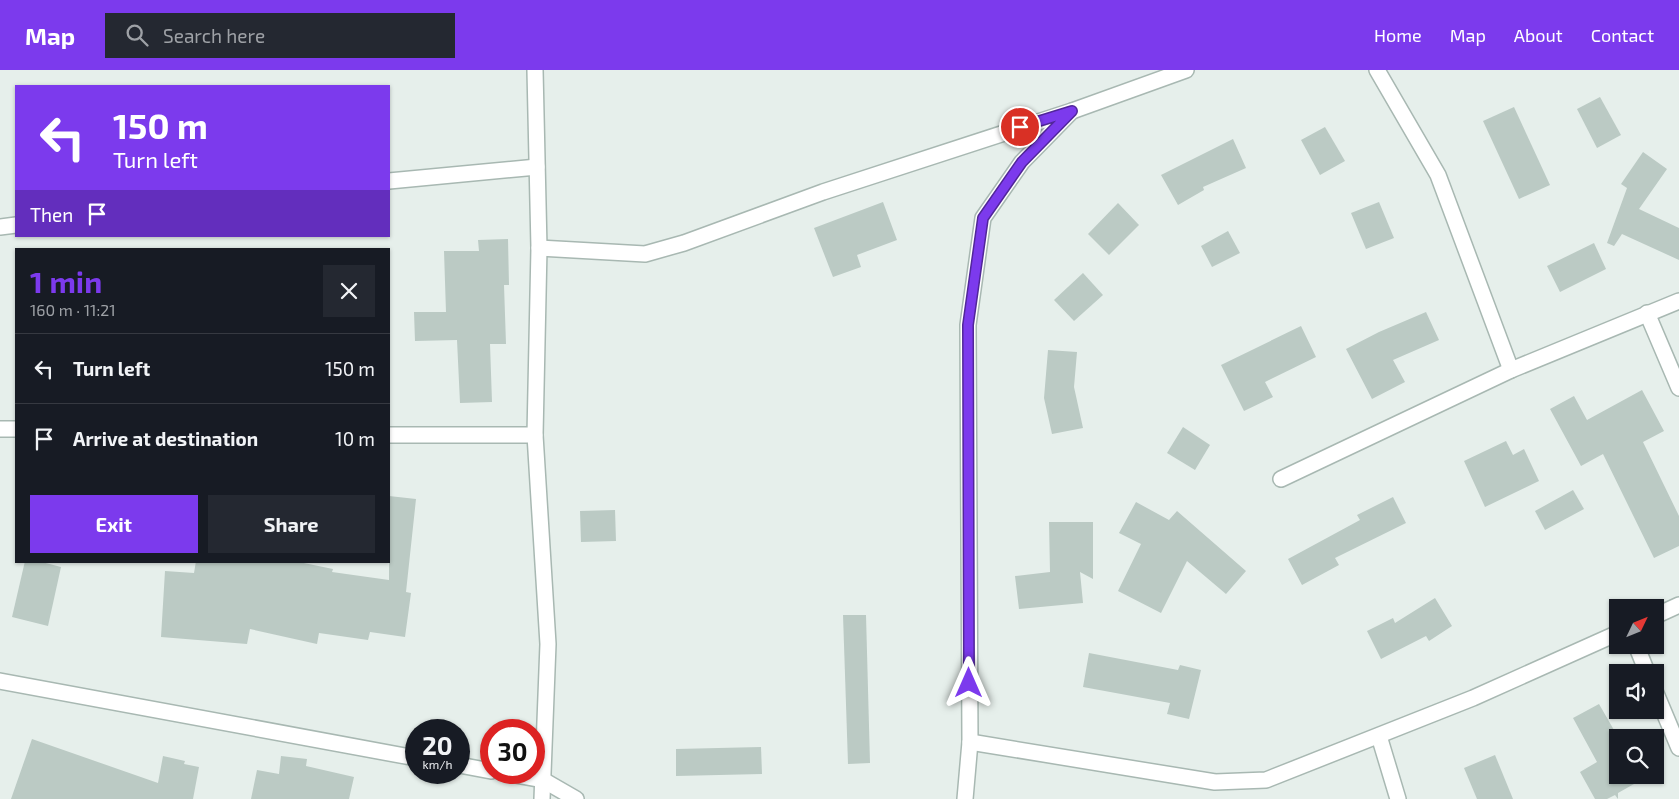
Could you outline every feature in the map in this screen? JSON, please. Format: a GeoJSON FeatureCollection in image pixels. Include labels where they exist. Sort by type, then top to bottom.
{"type":"FeatureCollection","features":[{"type":"Feature","properties":{"kind":"street"},"geometry":{"type":"LineString","coordinates":[[535,70],[539,248],[535,435],[548,644],[545,746]]}},
{"type":"Feature","properties":{"kind":"street"},"geometry":{"type":"LineString","coordinates":[[539,248],[644,254],[684,243],[924,158],[1072,111],[1186,70]]}},
{"type":"Feature","properties":{"kind":"street"},"geometry":{"type":"LineString","coordinates":[[1377,70],[1438,175],[1511,370]]}},
{"type":"Feature","properties":{"kind":"street"},"geometry":{"type":"LineString","coordinates":[[965,799],[970,742],[968,325],[983,218],[1022,162],[1072,111]]}},
{"type":"Feature","properties":{"kind":"street"},"geometry":{"type":"LineString","coordinates":[[390,181],[537,167]]}},
{"type":"Feature","properties":{"kind":"street"},"geometry":{"type":"LineString","coordinates":[[0,227],[15,225]]}},
{"type":"Feature","properties":{"kind":"street"},"geometry":{"type":"LineString","coordinates":[[1281,479],[1511,370],[1679,301]]}},
{"type":"Feature","properties":{"kind":"street"},"geometry":{"type":"LineString","coordinates":[[1647,313],[1679,388]]}},
{"type":"Feature","properties":{"kind":"street"},"geometry":{"type":"LineString","coordinates":[[0,429],[15,429]]}},
{"type":"Feature","properties":{"kind":"street"},"geometry":{"type":"LineString","coordinates":[[390,435],[535,435]]}},
{"type":"Feature","properties":{"kind":"street"},"geometry":{"type":"LineString","coordinates":[[1664,612],[1679,605]]}},
{"type":"Feature","properties":{"kind":"street"},"geometry":{"type":"LineString","coordinates":[[970,742],[1215,782],[1266,780],[1473,698],[1609,637]]}},
{"type":"Feature","properties":{"kind":"street"},"geometry":{"type":"LineString","coordinates":[[0,681],[405,756]]}},
{"type":"Feature","properties":{"kind":"street"},"geometry":{"type":"LineString","coordinates":[[1664,712],[1679,748]]}},
{"type":"Feature","properties":{"kind":"street"},"geometry":{"type":"LineString","coordinates":[[1379,736],[1398,799]]}},
{"type":"Feature","properties":{"kind":"street"},"geometry":{"type":"LineString","coordinates":[[545,781],[576,799]]}},
{"type":"Feature","properties":{"kind":"street"},"geometry":{"type":"LineString","coordinates":[[542,799],[544,784]]}},
{"type":"Feature","properties":{"kind":"building"},"geometry":{"type":"Polygon","coordinates":[[[1600,97],[1621,135],[1597,148],[1577,109],[1600,97]]]}},
{"type":"Feature","properties":{"kind":"building"},"geometry":{"type":"Polygon","coordinates":[[[1514,107],[1550,185],[1519,199],[1483,121],[1514,107]]]}},
{"type":"Feature","properties":{"kind":"building"},"geometry":{"type":"Polygon","coordinates":[[[1325,127],[1345,161],[1320,175],[1301,140],[1325,127]]]}},
{"type":"Feature","properties":{"kind":"building"},"geometry":{"type":"Polygon","coordinates":[[[1233,139],[1246,168],[1203,187],[1204,190],[1178,205],[1161,175],[1233,139]]]}},
{"type":"Feature","properties":{"kind":"building"},"geometry":{"type":"Polygon","coordinates":[[[1643,152],[1667,169],[1639,209],[1679,228],[1679,260],[1622,234],[1614,246],[1607,243],[1627,188],[1621,184],[1643,152]]]}},
{"type":"Feature","properties":{"kind":"building"},"geometry":{"type":"Polygon","coordinates":[[[883,202],[897,240],[857,255],[861,267],[833,277],[814,228],[883,202]]]}},
{"type":"Feature","properties":{"kind":"building"},"geometry":{"type":"Polygon","coordinates":[[[1379,202],[1394,238],[1366,249],[1351,213],[1379,202]]]}},
{"type":"Feature","properties":{"kind":"building"},"geometry":{"type":"Polygon","coordinates":[[[1118,203],[1139,225],[1109,255],[1088,234],[1118,203]]]}},
{"type":"Feature","properties":{"kind":"building"},"geometry":{"type":"Polygon","coordinates":[[[1228,231],[1240,253],[1212,267],[1201,246],[1228,231]]]}},
{"type":"Feature","properties":{"kind":"building"},"geometry":{"type":"Polygon","coordinates":[[[508,239],[509,285],[504,285],[506,344],[490,344],[492,402],[460,403],[457,340],[415,341],[414,312],[446,312],[444,251],[479,251],[478,240],[508,239]]]}},
{"type":"Feature","properties":{"kind":"building"},"geometry":{"type":"Polygon","coordinates":[[[1594,243],[1606,269],[1560,292],[1547,266],[1594,243]]]}},
{"type":"Feature","properties":{"kind":"building"},"geometry":{"type":"Polygon","coordinates":[[[1083,273],[1103,295],[1074,321],[1054,300],[1083,273]]]}},
{"type":"Feature","properties":{"kind":"building"},"geometry":{"type":"Polygon","coordinates":[[[1426,312],[1439,340],[1393,360],[1405,382],[1372,399],[1346,349],[1379,332],[1426,312]]]}},
{"type":"Feature","properties":{"kind":"building"},"geometry":{"type":"Polygon","coordinates":[[[1301,326],[1316,357],[1265,382],[1273,397],[1244,411],[1221,365],[1301,326]]]}},
{"type":"Feature","properties":{"kind":"building"},"geometry":{"type":"Polygon","coordinates":[[[1048,350],[1077,352],[1074,387],[1083,428],[1052,434],[1044,398],[1048,350]]]}},
{"type":"Feature","properties":{"kind":"building"},"geometry":{"type":"Polygon","coordinates":[[[1642,390],[1664,431],[1643,442],[1679,516],[1679,546],[1654,558],[1603,454],[1581,466],[1550,409],[1574,396],[1587,420],[1642,390]]]}},
{"type":"Feature","properties":{"kind":"building"},"geometry":{"type":"Polygon","coordinates":[[[1183,427],[1210,445],[1195,470],[1167,453],[1183,427]]]}},
{"type":"Feature","properties":{"kind":"building"},"geometry":{"type":"Polygon","coordinates":[[[1506,441],[1513,455],[1524,449],[1539,481],[1485,507],[1464,461],[1506,441]]]}},
{"type":"Feature","properties":{"kind":"building"},"geometry":{"type":"Polygon","coordinates":[[[1573,490],[1584,509],[1545,530],[1535,511],[1573,490]]]}},
{"type":"Feature","properties":{"kind":"building"},"geometry":{"type":"Polygon","coordinates":[[[390,496],[416,499],[406,592],[411,593],[405,637],[370,632],[368,640],[319,633],[317,644],[250,629],[247,644],[161,637],[165,571],[194,573],[196,563],[304,563],[333,569],[332,572],[389,580],[390,496]]]}},
{"type":"Feature","properties":{"kind":"building"},"geometry":{"type":"Polygon","coordinates":[[[1393,497],[1406,523],[1335,558],[1339,565],[1302,585],[1288,559],[1360,520],[1357,515],[1393,497]]]}},
{"type":"Feature","properties":{"kind":"building"},"geometry":{"type":"Polygon","coordinates":[[[1136,502],[1169,520],[1177,511],[1246,571],[1226,594],[1187,561],[1161,613],[1118,591],[1141,544],[1119,533],[1136,502]]]}},
{"type":"Feature","properties":{"kind":"building"},"geometry":{"type":"Polygon","coordinates":[[[615,510],[616,541],[581,542],[580,511],[615,510]]]}},
{"type":"Feature","properties":{"kind":"building"},"geometry":{"type":"Polygon","coordinates":[[[1049,522],[1093,522],[1093,579],[1080,572],[1083,603],[1019,609],[1015,576],[1050,572],[1049,522]]]}},
{"type":"Feature","properties":{"kind":"building"},"geometry":{"type":"Polygon","coordinates":[[[25,563],[46,563],[61,567],[48,626],[12,617],[25,563]]]}},
{"type":"Feature","properties":{"kind":"building"},"geometry":{"type":"Polygon","coordinates":[[[1435,598],[1452,626],[1429,641],[1426,636],[1381,659],[1367,631],[1393,618],[1395,623],[1435,598]]]}},
{"type":"Feature","properties":{"kind":"building"},"geometry":{"type":"Polygon","coordinates":[[[843,615],[866,615],[870,763],[848,764],[843,615]]]}},
{"type":"Feature","properties":{"kind":"building"},"geometry":{"type":"Polygon","coordinates":[[[1089,653],[1178,670],[1180,665],[1201,670],[1189,719],[1167,714],[1170,703],[1083,687],[1089,653]]]}},
{"type":"Feature","properties":{"kind":"building"},"geometry":{"type":"Polygon","coordinates":[[[1599,704],[1613,729],[1609,729],[1609,784],[1634,784],[1618,793],[1618,799],[1615,795],[1607,799],[1595,799],[1580,772],[1597,762],[1573,718],[1599,704]]]}},
{"type":"Feature","properties":{"kind":"building"},"geometry":{"type":"Polygon","coordinates":[[[32,739],[158,783],[163,756],[185,761],[184,764],[199,767],[193,799],[11,799],[32,739]]]}},
{"type":"Feature","properties":{"kind":"building"},"geometry":{"type":"Polygon","coordinates":[[[761,747],[762,774],[676,776],[676,749],[761,747]]]}},
{"type":"Feature","properties":{"kind":"building"},"geometry":{"type":"Polygon","coordinates":[[[1495,755],[1513,799],[1477,799],[1464,768],[1495,755]]]}},
{"type":"Feature","properties":{"kind":"building"},"geometry":{"type":"Polygon","coordinates":[[[281,756],[307,759],[306,766],[354,777],[349,799],[251,799],[257,770],[279,774],[281,756]]]}},
{"type":"Feature","properties":{"kind":"route"},"geometry":{"type":"LineString","coordinates":[[969,683],[968,325],[983,218],[1022,162],[1072,111],[1020,127]]}}]}
